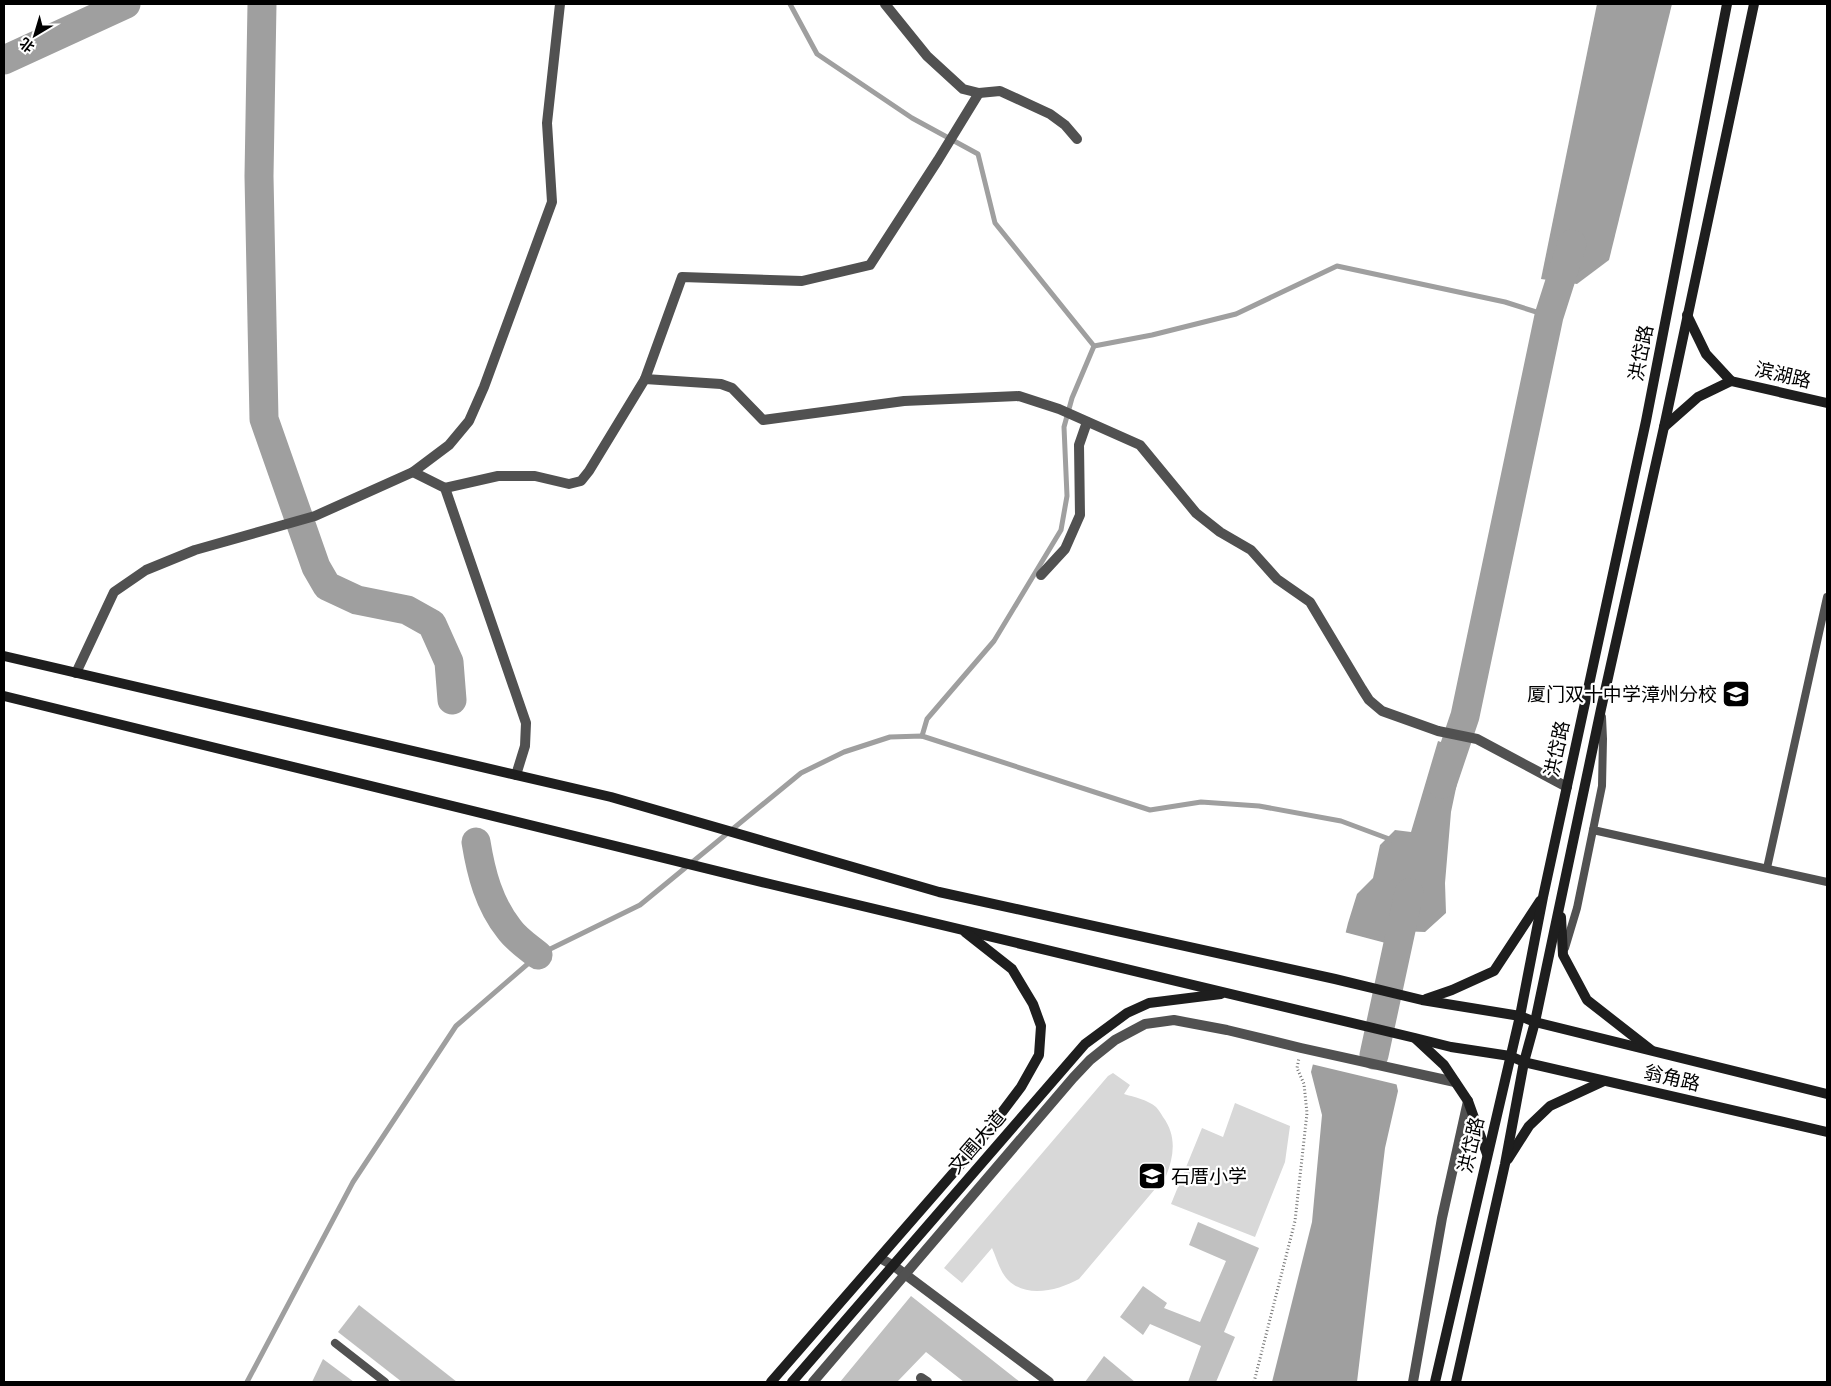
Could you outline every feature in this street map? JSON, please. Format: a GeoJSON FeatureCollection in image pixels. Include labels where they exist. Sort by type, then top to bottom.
{"type":"FeatureCollection","features":[{"type":"Feature","properties":{"kind":"main road","name":"洪岱路"},"geometry":{"type":"LineString","coordinates":[[1435,1382],[1520,1016],[1543,897],[1646,421],[1727,4]]}},
{"type":"Feature","properties":{"kind":"main road"},"geometry":{"type":"LineString","coordinates":[[1456,1382],[1505,1164],[1524,1062],[1535,1022],[1754,4]]}},
{"type":"Feature","properties":{"kind":"main road"},"geometry":{"type":"LineString","coordinates":[[1664,427],[1698,398],[1731,381],[1706,354],[1687,315]]}},
{"type":"Feature","properties":{"kind":"main road","name":"滨湖路"},"geometry":{"type":"LineString","coordinates":[[1731,381],[1827,403]]}},
{"type":"Feature","properties":{"kind":"main road","name":"翁角路"},"geometry":{"type":"LineString","coordinates":[[4,656],[611,798],[938,892],[1335,979],[1422,1000],[1520,1016],[1535,1022],[1827,1094]]}},
{"type":"Feature","properties":{"kind":"main road","name":"翁角路"},"geometry":{"type":"LineString","coordinates":[[4,696],[700,867],[1229,994],[1451,1046],[1510,1056],[1524,1062],[1827,1132]]}},
{"type":"Feature","properties":{"kind":"main road"},"geometry":{"type":"LineString","coordinates":[[1422,1000],[1452,990],[1494,971],[1543,897]]}},
{"type":"Feature","properties":{"kind":"main road"},"geometry":{"type":"LineString","coordinates":[[1560,903],[1563,955],[1587,1000],[1654,1052]]}},
{"type":"Feature","properties":{"kind":"main road","name":"文圃大道"},"geometry":{"type":"LineString","coordinates":[[772,1382],[975,1148],[1021,1087],[1039,1055],[1041,1026],[1033,1004],[1012,969],[963,930]]}},
{"type":"Feature","properties":{"kind":"main road","name":"文圃大道"},"geometry":{"type":"LineString","coordinates":[[798,1380],[1085,1044],[1126,1013],[1149,1003],[1229,994]]}},
{"type":"Feature","properties":{"kind":"main road"},"geometry":{"type":"LineString","coordinates":[[1415,1038],[1444,1066],[1468,1101],[1487,1154]]}},
{"type":"Feature","properties":{"kind":"main road"},"geometry":{"type":"LineString","coordinates":[[1505,1164],[1529,1126],[1550,1106],[1604,1081]]}},
{"type":"Feature","properties":{"kind":"street"},"geometry":{"type":"LineString","coordinates":[[76,673],[114,592],[146,570],[195,550],[315,516],[413,472],[449,445],[469,421],[484,387],[552,202],[547,123],[560,4]]}},
{"type":"Feature","properties":{"kind":"street"},"geometry":{"type":"LineString","coordinates":[[885,4],[926,56],[964,89],[979,93],[1000,91],[1050,114],[1065,125],[1077,139]]}},
{"type":"Feature","properties":{"kind":"street"},"geometry":{"type":"LineString","coordinates":[[413,472],[444,488],[498,476],[535,476],[569,484],[581,481],[590,470],[644,379],[682,276],[802,281],[870,265],[979,93]]}},
{"type":"Feature","properties":{"kind":"street"},"geometry":{"type":"LineString","coordinates":[[644,379],[721,384],[732,388],[763,420],[914,400],[1019,396],[1059,409],[1140,445],[1196,514],[1220,532],[1251,550],[1277,579],[1310,602],[1369,700],[1382,711],[1438,731],[1477,739],[1567,787]]}},
{"type":"Feature","properties":{"kind":"street"},"geometry":{"type":"LineString","coordinates":[[1041,575],[1065,549],[1080,515],[1079,446],[1083,421]]}},
{"type":"Feature","properties":{"kind":"street"},"geometry":{"type":"LineString","coordinates":[[444,488],[526,723],[525,746],[516,775]]}},
{"type":"Feature","properties":{"kind":"street"},"geometry":{"type":"LineString","coordinates":[[813,1382],[1073,1078],[1090,1060],[1115,1040],[1145,1024],[1174,1020],[1228,1030],[1455,1082]]}},
{"type":"Feature","properties":{"kind":"street"},"geometry":{"type":"LineString","coordinates":[[1413,1382],[1442,1218],[1468,1101]]}},
{"type":"Feature","properties":{"kind":"street"},"geometry":{"type":"LineString","coordinates":[[880,1258],[894,1266],[1049,1382]]}},
{"type":"Feature","properties":{"kind":"lane"},"geometry":{"type":"LineString","coordinates":[[1767,868],[1827,597]]}},
{"type":"Feature","properties":{"kind":"lane"},"geometry":{"type":"LineString","coordinates":[[1563,955],[1577,908],[1602,786],[1603,738],[1601,709]]}},
{"type":"Feature","properties":{"kind":"lane"},"geometry":{"type":"LineString","coordinates":[[1593,830],[1827,882]]}},
{"type":"Feature","properties":{"kind":"lane"},"geometry":{"type":"LineString","coordinates":[[335,1343],[380,1381]]}},
{"type":"Feature","properties":{"kind":"path"},"geometry":{"type":"LineString","coordinates":[[1254,1382],[1295,1221],[1307,1114],[1304,1084],[1297,1068],[1301,1048]]}},
{"type":"Feature","properties":{"kind":"shaded area"},"geometry":{"type":"Polygon","coordinates":[[[1597,4],[1672,4],[1609,260],[1577,284],[1541,279],[1597,4]]]}},
{"type":"Feature","properties":{"kind":"shaded area"},"geometry":{"type":"Polygon","coordinates":[[[1438,741],[1464,750],[1451,812],[1445,883],[1446,913],[1425,932],[1398,931],[1379,1002],[1398,1091],[1385,1148],[1357,1382],[1272,1382],[1312,1222],[1322,1115],[1311,1072],[1348,923],[1357,894],[1373,878],[1380,845],[1395,830],[1411,832],[1438,741]]]}},
{"type":"Feature","properties":{"kind":"shaded area"},"geometry":{"type":"Polygon","coordinates":[[[1113,1073],[1130,1085],[1124,1094],[1141,1099],[1156,1107],[1167,1124],[1173,1146],[1166,1176],[1079,1279],[1043,1291],[1024,1289],[1016,1286],[1005,1277],[992,1248],[962,1283],[944,1268],[1108,1076],[1113,1073]]]}},
{"type":"Feature","properties":{"kind":"shaded area"},"geometry":{"type":"Polygon","coordinates":[[[1235,1103],[1290,1126],[1285,1162],[1255,1237],[1171,1204],[1202,1128],[1223,1137],[1235,1103]]]}},
{"type":"Feature","properties":{"kind":"pier"},"geometry":{"type":"Polygon","coordinates":[[[1344,932],[1397,946],[1382,1002],[1399,1085],[1311,1064],[1344,932]]]}},
{"type":"Feature","properties":{"kind":"building"},"geometry":{"type":"Polygon","coordinates":[[[1198,1222],[1259,1248],[1224,1332],[1235,1337],[1216,1382],[1188,1382],[1201,1346],[1150,1324],[1143,1335],[1120,1317],[1143,1286],[1167,1303],[1164,1308],[1200,1322],[1226,1261],[1189,1245],[1198,1222]]]}},
{"type":"Feature","properties":{"kind":"building"},"geometry":{"type":"Polygon","coordinates":[[[911,1296],[1020,1382],[964,1382],[926,1352],[897,1382],[840,1382],[911,1296]]]}},
{"type":"Feature","properties":{"kind":"building"},"geometry":{"type":"Polygon","coordinates":[[[359,1305],[457,1382],[402,1382],[338,1332],[359,1305]]]}},
{"type":"Feature","properties":{"kind":"building"},"geometry":{"type":"Polygon","coordinates":[[[1104,1356],[1135,1382],[1085,1382],[1104,1356]]]}},
{"type":"Feature","properties":{"kind":"building"},"geometry":{"type":"Polygon","coordinates":[[[323,1359],[354,1382],[312,1382],[323,1359]]]}},
{"type":"Feature","properties":{"kind":"waterway"},"geometry":{"type":"LineString","coordinates":[[4,60],[126,4]]}},
{"type":"Feature","properties":{"kind":"waterway"},"geometry":{"type":"LineString","coordinates":[[262,4],[259,176],[264,419],[316,567],[327,586],[357,600],[407,610],[432,624],[449,662],[452,700]]}},
{"type":"Feature","properties":{"kind":"waterway"},"geometry":{"type":"LineString","coordinates":[[790,4],[817,54],[912,118],[978,154],[995,223],[1094,346],[1072,398],[1064,427],[1067,496],[1061,530],[994,641],[927,719],[922,736]]}},
{"type":"Feature","properties":{"kind":"waterway"},"geometry":{"type":"LineString","coordinates":[[1442,784],[1465,716],[1549,316],[1572,244]]}},
{"type":"Feature","properties":{"kind":"waterway"},"geometry":{"type":"LineString","coordinates":[[1094,346],[1152,335],[1236,314],[1337,266],[1505,302],[1549,316]]}},
{"type":"Feature","properties":{"kind":"waterway"},"geometry":{"type":"LineString","coordinates":[[247,1382],[353,1182],[456,1026],[538,955],[640,905],[801,773],[844,752],[890,737],[922,736],[1150,810],[1201,802],[1259,806],[1341,821],[1392,840]]}},
{"type":"Feature","properties":{"kind":"waterway"},"geometry":{"type":"LineString","coordinates":[[476,842],[483,877],[496,909],[512,933],[538,955]]}},
{"type":"Feature","properties":{"kind":"waterway"},"geometry":{"type":"LineString","coordinates":[[1374,1055],[1409,893]]}},
{"type":"Feature","properties":{"kind":"place","name":"厦门双十中学漳州分校"},"geometry":{"type":"Point","coordinates":[1736,694]}},
{"type":"Feature","properties":{"kind":"place","name":"石厝小学"},"geometry":{"type":"Point","coordinates":[1152,1176]}}]}
